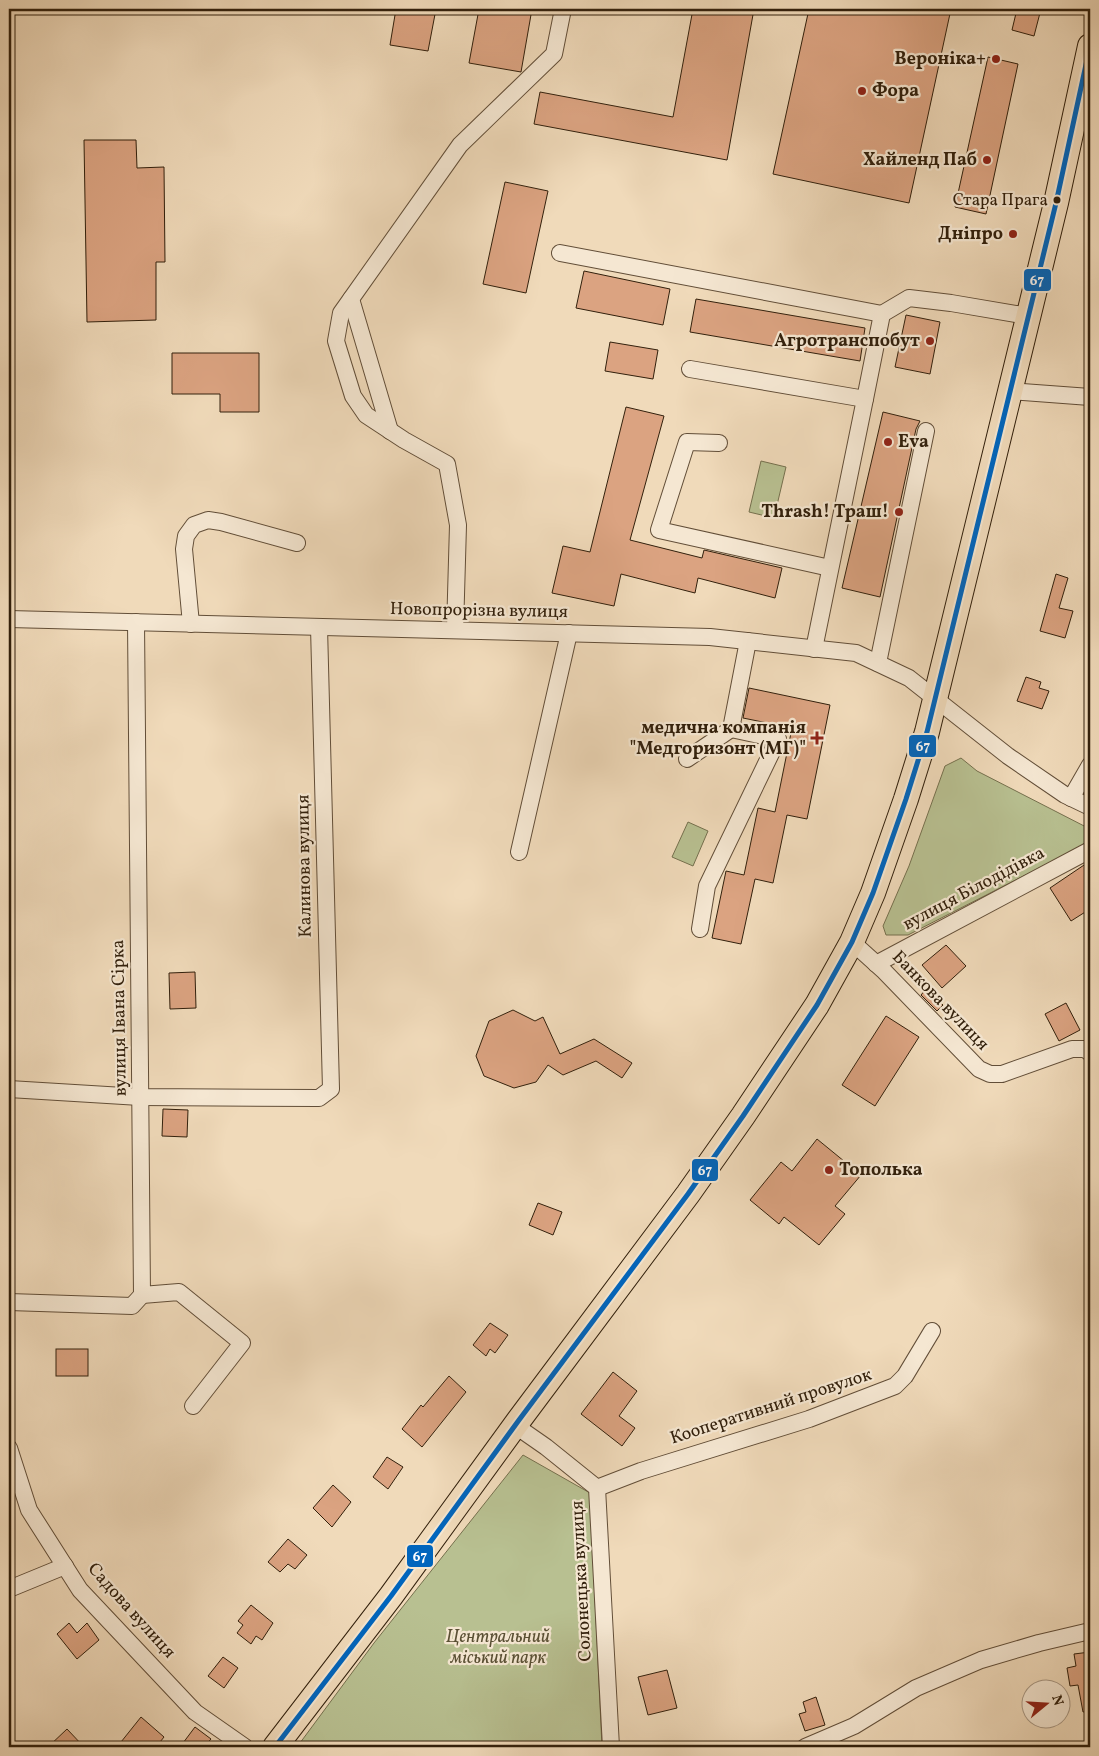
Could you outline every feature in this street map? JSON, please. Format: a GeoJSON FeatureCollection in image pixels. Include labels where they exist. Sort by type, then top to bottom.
{"type":"FeatureCollection","features":[{"type":"Feature","properties":{"kind":"highway"},"geometry":{"type":"LineString","coordinates":[[275,1747],[391,1596],[519,1420],[688,1194],[817,1005],[852,942],[873,893],[906,800],[936,699],[1028,316],[1082,116],[1090,46]]}},
{"type":"Feature","properties":{"kind":"street"},"geometry":{"type":"LineString","coordinates":[[455,630],[458,525],[447,464],[366,415],[353,396],[336,341],[341,313],[460,145],[554,54],[563,9]]}},
{"type":"Feature","properties":{"kind":"street"},"geometry":{"type":"LineString","coordinates":[[560,253],[882,314],[909,298],[951,302],[1028,316]]}},
{"type":"Feature","properties":{"kind":"street"},"geometry":{"type":"LineString","coordinates":[[351,299],[390,431]]}},
{"type":"Feature","properties":{"kind":"street"},"geometry":{"type":"LineString","coordinates":[[814,649],[882,314]]}},
{"type":"Feature","properties":{"kind":"street"},"geometry":{"type":"LineString","coordinates":[[690,369],[865,399]]}},
{"type":"Feature","properties":{"kind":"street"},"geometry":{"type":"LineString","coordinates":[[1010,391],[1090,397]]}},
{"type":"Feature","properties":{"kind":"street"},"geometry":{"type":"LineString","coordinates":[[878,663],[926,431]]}},
{"type":"Feature","properties":{"kind":"street"},"geometry":{"type":"LineString","coordinates":[[719,443],[688,442],[659,530],[830,568]]}},
{"type":"Feature","properties":{"kind":"street"},"geometry":{"type":"LineString","coordinates":[[191,624],[184,549],[186,536],[194,525],[208,520],[221,522],[297,543]]}},
{"type":"Feature","properties":{"kind":"street","name":"Новопрорізна вулиця"},"geometry":{"type":"LineString","coordinates":[[9,619],[710,637],[856,653],[909,678],[1008,756],[1071,798],[1090,807]]}},
{"type":"Feature","properties":{"kind":"street","name":"вулиця Івана Сірка"},"geometry":{"type":"LineString","coordinates":[[136,622],[142,1295]]}},
{"type":"Feature","properties":{"kind":"street","name":"Калинова вулиця"},"geometry":{"type":"LineString","coordinates":[[140,1097],[319,1098],[331,1089],[319,627]]}},
{"type":"Feature","properties":{"kind":"street"},"geometry":{"type":"LineString","coordinates":[[519,852],[569,633]]}},
{"type":"Feature","properties":{"kind":"street"},"geometry":{"type":"LineString","coordinates":[[687,759],[731,728],[748,641]]}},
{"type":"Feature","properties":{"kind":"street"},"geometry":{"type":"LineString","coordinates":[[700,929],[707,886],[778,739],[731,728]]}},
{"type":"Feature","properties":{"kind":"street"},"geometry":{"type":"LineString","coordinates":[[1071,798],[1090,765]]}},
{"type":"Feature","properties":{"kind":"street","name":"вулиця Білодідівка"},"geometry":{"type":"LineString","coordinates":[[876,964],[1090,850]]}},
{"type":"Feature","properties":{"kind":"street","name":"Банкова вулиця"},"geometry":{"type":"LineString","coordinates":[[852,942],[979,1069],[990,1074],[1002,1074],[1072,1049],[1086,1049],[1090,1053]]}},
{"type":"Feature","properties":{"kind":"street"},"geometry":{"type":"LineString","coordinates":[[9,1089],[140,1097]]}},
{"type":"Feature","properties":{"kind":"street"},"geometry":{"type":"LineString","coordinates":[[9,1302],[132,1306],[142,1295],[179,1292],[242,1343],[193,1406]]}},
{"type":"Feature","properties":{"kind":"street","name":"Кооперативний провулок"},"geometry":{"type":"LineString","coordinates":[[597,1488],[641,1471],[809,1419],[895,1386],[906,1376],[932,1331]]}},
{"type":"Feature","properties":{"kind":"street","name":"Солонецька вулиця"},"geometry":{"type":"LineString","coordinates":[[519,1420],[523,1431],[597,1488],[612,1747]]}},
{"type":"Feature","properties":{"kind":"street","name":"Садова вулиця"},"geometry":{"type":"LineString","coordinates":[[9,1448],[29,1510],[80,1590],[195,1712],[245,1747]]}},
{"type":"Feature","properties":{"kind":"street"},"geometry":{"type":"LineString","coordinates":[[9,1589],[65,1566]]}},
{"type":"Feature","properties":{"kind":"street"},"geometry":{"type":"LineString","coordinates":[[805,1747],[854,1726],[916,1688],[981,1660],[1039,1643],[1090,1632]]}},
{"type":"Feature","properties":{"kind":"green space"},"geometry":{"type":"Polygon","coordinates":[[[761,461],[786,467],[774,518],[749,512],[761,461]]]}},
{"type":"Feature","properties":{"kind":"green space"},"geometry":{"type":"Polygon","coordinates":[[[961,758],[977,771],[1090,829],[1090,842],[908,935],[886,935],[883,926],[909,866],[945,766],[961,758]]]}},
{"type":"Feature","properties":{"kind":"green space"},"geometry":{"type":"Polygon","coordinates":[[[688,822],[708,831],[693,866],[672,857],[688,822]]]}},
{"type":"Feature","properties":{"kind":"green space","name":"Центральний міський парк"},"geometry":{"type":"Polygon","coordinates":[[[523,1455],[590,1493],[602,1747],[297,1747],[374,1643],[523,1455]]]}},
{"type":"Feature","properties":{"kind":"building"},"geometry":{"type":"Polygon","coordinates":[[[396,9],[436,9],[428,51],[390,45],[396,9]]]}},
{"type":"Feature","properties":{"kind":"building"},"geometry":{"type":"Polygon","coordinates":[[[479,9],[532,9],[521,72],[469,63],[479,9]]]}},
{"type":"Feature","properties":{"kind":"building"},"geometry":{"type":"Polygon","coordinates":[[[693,9],[754,9],[727,160],[534,124],[540,92],[673,117],[693,9]]]}},
{"type":"Feature","properties":{"kind":"building","name":"Фора"},"geometry":{"type":"Polygon","coordinates":[[[809,9],[951,9],[909,203],[773,174],[809,9]]]}},
{"type":"Feature","properties":{"kind":"building"},"geometry":{"type":"Polygon","coordinates":[[[1017,9],[1041,9],[1034,36],[1012,30],[1017,9]]]}},
{"type":"Feature","properties":{"kind":"building"},"geometry":{"type":"Polygon","coordinates":[[[988,57],[1018,64],[986,214],[955,207],[988,57]]]}},
{"type":"Feature","properties":{"kind":"building"},"geometry":{"type":"Polygon","coordinates":[[[84,140],[136,140],[137,168],[164,167],[165,262],[156,262],[156,320],[87,322],[84,140]]]}},
{"type":"Feature","properties":{"kind":"building"},"geometry":{"type":"Polygon","coordinates":[[[505,182],[548,191],[526,293],[483,284],[505,182]]]}},
{"type":"Feature","properties":{"kind":"building"},"geometry":{"type":"Polygon","coordinates":[[[584,271],[670,289],[663,325],[576,308],[584,271]]]}},
{"type":"Feature","properties":{"kind":"building"},"geometry":{"type":"Polygon","coordinates":[[[696,299],[865,328],[860,361],[690,332],[696,299]]]}},
{"type":"Feature","properties":{"kind":"building"},"geometry":{"type":"Polygon","coordinates":[[[906,315],[940,322],[930,374],[895,367],[906,315]]]}},
{"type":"Feature","properties":{"kind":"building"},"geometry":{"type":"Polygon","coordinates":[[[610,342],[658,350],[653,379],[605,371],[610,342]]]}},
{"type":"Feature","properties":{"kind":"building"},"geometry":{"type":"Polygon","coordinates":[[[172,353],[259,353],[259,412],[220,412],[220,394],[172,394],[172,353]]]}},
{"type":"Feature","properties":{"kind":"building"},"geometry":{"type":"Polygon","coordinates":[[[626,407],[664,416],[630,540],[702,558],[704,550],[782,568],[775,598],[698,578],[695,593],[621,574],[614,606],[552,593],[563,546],[590,552],[626,407]]]}},
{"type":"Feature","properties":{"kind":"building"},"geometry":{"type":"Polygon","coordinates":[[[883,412],[920,421],[916,429],[880,597],[842,588],[883,412]]]}},
{"type":"Feature","properties":{"kind":"building"},"geometry":{"type":"Polygon","coordinates":[[[1056,574],[1068,578],[1059,608],[1073,611],[1065,638],[1040,631],[1056,574]]]}},
{"type":"Feature","properties":{"kind":"building"},"geometry":{"type":"Polygon","coordinates":[[[1026,677],[1041,682],[1039,688],[1049,691],[1042,709],[1017,701],[1026,677]]]}},
{"type":"Feature","properties":{"kind":"building"},"geometry":{"type":"Polygon","coordinates":[[[749,688],[830,705],[807,819],[787,815],[773,883],[755,879],[741,944],[712,938],[726,871],[744,875],[758,808],[775,812],[792,728],[743,718],[749,688]]]}},
{"type":"Feature","properties":{"kind":"building"},"geometry":{"type":"Polygon","coordinates":[[[1090,861],[1090,909],[1071,921],[1050,888],[1090,861]]]}},
{"type":"Feature","properties":{"kind":"building"},"geometry":{"type":"Polygon","coordinates":[[[946,945],[966,966],[942,988],[922,965],[946,945]]]}},
{"type":"Feature","properties":{"kind":"building"},"geometry":{"type":"Polygon","coordinates":[[[195,972],[196,1008],[170,1009],[169,973],[195,972]]]}},
{"type":"Feature","properties":{"kind":"building"},"geometry":{"type":"Polygon","coordinates":[[[926,989],[943,1005],[937,1011],[921,995],[926,989]]]}},
{"type":"Feature","properties":{"kind":"building"},"geometry":{"type":"Polygon","coordinates":[[[1066,1003],[1080,1030],[1059,1041],[1045,1014],[1066,1003]]]}},
{"type":"Feature","properties":{"kind":"building"},"geometry":{"type":"Polygon","coordinates":[[[513,1010],[535,1021],[543,1017],[560,1054],[594,1039],[632,1063],[622,1078],[596,1061],[563,1075],[548,1065],[536,1082],[514,1088],[484,1076],[476,1056],[489,1021],[513,1010]]]}},
{"type":"Feature","properties":{"kind":"building"},"geometry":{"type":"Polygon","coordinates":[[[886,1016],[919,1037],[875,1106],[842,1085],[886,1016]]]}},
{"type":"Feature","properties":{"kind":"building"},"geometry":{"type":"Polygon","coordinates":[[[163,1109],[188,1110],[187,1137],[162,1136],[163,1109]]]}},
{"type":"Feature","properties":{"kind":"building"},"geometry":{"type":"Polygon","coordinates":[[[817,1139],[861,1175],[835,1206],[845,1214],[819,1245],[784,1217],[779,1224],[750,1200],[781,1162],[792,1171],[817,1139]]]}},
{"type":"Feature","properties":{"kind":"building"},"geometry":{"type":"Polygon","coordinates":[[[538,1203],[562,1212],[553,1235],[529,1225],[538,1203]]]}},
{"type":"Feature","properties":{"kind":"building"},"geometry":{"type":"Polygon","coordinates":[[[490,1323],[508,1335],[495,1353],[490,1349],[486,1356],[473,1345],[490,1323]]]}},
{"type":"Feature","properties":{"kind":"building"},"geometry":{"type":"Polygon","coordinates":[[[56,1349],[88,1349],[88,1376],[56,1376],[56,1349]]]}},
{"type":"Feature","properties":{"kind":"building"},"geometry":{"type":"Polygon","coordinates":[[[613,1372],[637,1391],[619,1416],[635,1428],[622,1446],[581,1414],[613,1372]]]}},
{"type":"Feature","properties":{"kind":"building"},"geometry":{"type":"Polygon","coordinates":[[[449,1376],[466,1392],[422,1447],[402,1429],[421,1405],[423,1407],[449,1376]]]}},
{"type":"Feature","properties":{"kind":"building"},"geometry":{"type":"Polygon","coordinates":[[[387,1457],[403,1467],[388,1489],[373,1477],[387,1457]]]}},
{"type":"Feature","properties":{"kind":"building"},"geometry":{"type":"Polygon","coordinates":[[[333,1485],[351,1502],[332,1527],[313,1508],[333,1485]]]}},
{"type":"Feature","properties":{"kind":"building"},"geometry":{"type":"Polygon","coordinates":[[[288,1539],[307,1555],[295,1569],[288,1564],[280,1572],[268,1562],[288,1539]]]}},
{"type":"Feature","properties":{"kind":"building"},"geometry":{"type":"Polygon","coordinates":[[[251,1605],[273,1623],[262,1640],[256,1636],[251,1644],[237,1633],[243,1625],[238,1621],[251,1605]]]}},
{"type":"Feature","properties":{"kind":"building"},"geometry":{"type":"Polygon","coordinates":[[[69,1623],[77,1633],[87,1623],[99,1640],[77,1659],[57,1634],[69,1623]]]}},
{"type":"Feature","properties":{"kind":"building"},"geometry":{"type":"Polygon","coordinates":[[[1090,1652],[1090,1711],[1083,1712],[1078,1685],[1072,1686],[1072,1678],[1069,1678],[1067,1668],[1076,1666],[1074,1654],[1090,1652]]]}},
{"type":"Feature","properties":{"kind":"building"},"geometry":{"type":"Polygon","coordinates":[[[223,1657],[238,1668],[224,1688],[208,1676],[223,1657]]]}},
{"type":"Feature","properties":{"kind":"building"},"geometry":{"type":"Polygon","coordinates":[[[667,1670],[677,1708],[648,1715],[638,1677],[667,1670]]]}},
{"type":"Feature","properties":{"kind":"building"},"geometry":{"type":"Polygon","coordinates":[[[816,1697],[825,1725],[805,1731],[799,1714],[806,1712],[803,1702],[816,1697]]]}},
{"type":"Feature","properties":{"kind":"building"},"geometry":{"type":"Polygon","coordinates":[[[141,1717],[164,1737],[156,1747],[117,1747],[141,1717]]]}},
{"type":"Feature","properties":{"kind":"building"},"geometry":{"type":"Polygon","coordinates":[[[195,1727],[211,1739],[204,1747],[180,1747],[195,1727]]]}},
{"type":"Feature","properties":{"kind":"building"},"geometry":{"type":"Polygon","coordinates":[[[67,1729],[84,1747],[48,1747],[67,1729]]]}},
{"type":"Feature","properties":{"kind":"transit line","name":"67"},"geometry":{"type":"LineString","coordinates":[[275,1747],[391,1596],[519,1420],[688,1194],[817,1005],[852,942],[873,893],[927,732],[1056,203],[1090,46]]}},
{"type":"Feature","properties":{"kind":"place","name":"Вероніка+"},"geometry":{"type":"Point","coordinates":[996,59]}},
{"type":"Feature","properties":{"kind":"place","name":"Фора"},"geometry":{"type":"Point","coordinates":[862,91]}},
{"type":"Feature","properties":{"kind":"place","name":"Хайленд Паб"},"geometry":{"type":"Point","coordinates":[987,160]}},
{"type":"Feature","properties":{"kind":"place","name":"Стара Прага"},"geometry":{"type":"Point","coordinates":[1057,200]}},
{"type":"Feature","properties":{"kind":"place","name":"Дніпро"},"geometry":{"type":"Point","coordinates":[1013,234]}},
{"type":"Feature","properties":{"kind":"place","name":"Агротранспобут"},"geometry":{"type":"Point","coordinates":[930,341]}},
{"type":"Feature","properties":{"kind":"place","name":"Eva"},"geometry":{"type":"Point","coordinates":[888,442]}},
{"type":"Feature","properties":{"kind":"place","name":"Thrash! Траш!"},"geometry":{"type":"Point","coordinates":[899,512]}},
{"type":"Feature","properties":{"kind":"place","name":"медична компанія \"Медгоризонт (МГ)\""},"geometry":{"type":"Point","coordinates":[817,738]}},
{"type":"Feature","properties":{"kind":"place","name":"Тополька"},"geometry":{"type":"Point","coordinates":[829,1170]}}]}
